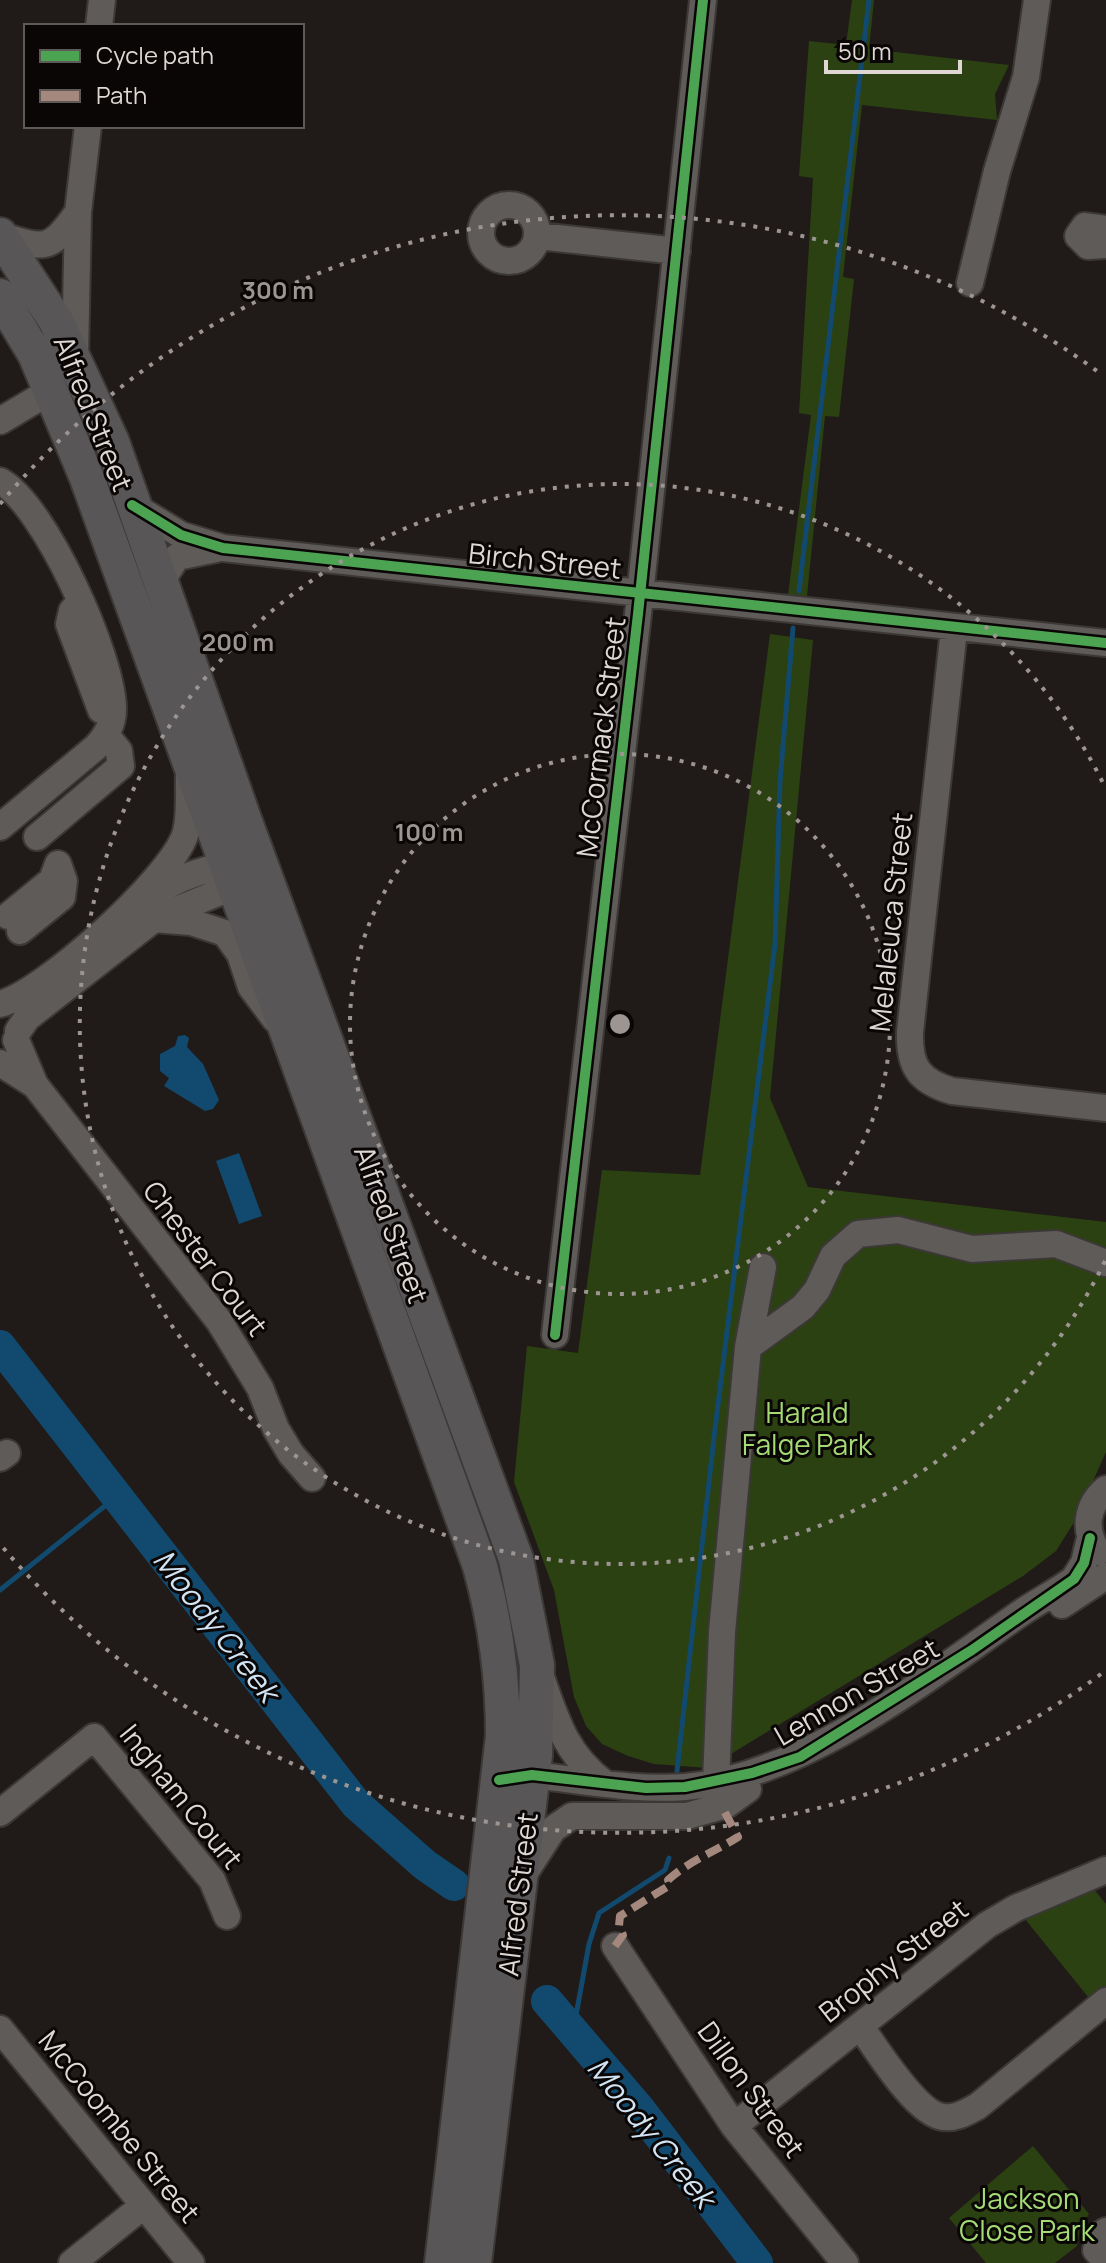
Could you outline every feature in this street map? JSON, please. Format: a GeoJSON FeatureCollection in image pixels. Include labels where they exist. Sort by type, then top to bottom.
{"type":"FeatureCollection","features":[{"type":"Feature","properties":{"kind":"main road","name":"Alfred Street"},"geometry":{"type":"LineString","coordinates":[[0,235],[33,282],[75,357],[112,442],[160,583],[286,1034],[480,1566],[501,1655],[503,1721],[521,1782],[517,1887],[474,2263]]}},
{"type":"Feature","properties":{"kind":"main road","name":"Alfred Street"},"geometry":{"type":"LineString","coordinates":[[0,296],[52,390],[92,491],[189,760],[241,872],[516,1559],[537,1665],[539,1695],[521,1782],[442,2263]]}},
{"type":"Feature","properties":{"kind":"street"},"geometry":{"type":"LineString","coordinates":[[99,24],[102,0]]}},
{"type":"Feature","properties":{"kind":"street","name":"McCormack Street"},"geometry":{"type":"LineString","coordinates":[[555,1335],[640,595],[703,0]]}},
{"type":"Feature","properties":{"kind":"street"},"geometry":{"type":"LineString","coordinates":[[970,283],[997,171],[1026,77],[1037,0]]}},
{"type":"Feature","properties":{"kind":"street"},"geometry":{"type":"LineString","coordinates":[[75,357],[78,212],[88,128]]}},
{"type":"Feature","properties":{"kind":"street"},"geometry":{"type":"LineString","coordinates":[[0,235],[39,247],[48,246],[58,240],[78,212]]}},
{"type":"Feature","properties":{"kind":"street"},"geometry":{"type":"LineString","coordinates":[[1106,229],[1085,226],[1078,236],[1088,246],[1106,245]]}},
{"type":"Feature","properties":{"kind":"street"},"geometry":{"type":"LineString","coordinates":[[538,236],[677,251]]}},
{"type":"Feature","properties":{"kind":"street"},"geometry":{"type":"LineString","coordinates":[[0,421],[52,390]]}},
{"type":"Feature","properties":{"kind":"street"},"geometry":{"type":"LineString","coordinates":[[0,481],[29,506],[80,602],[108,682],[109,727],[119,751],[121,766],[37,837]]}},
{"type":"Feature","properties":{"kind":"street","name":"Birch Street"},"geometry":{"type":"LineString","coordinates":[[132,505],[181,535],[223,548],[1106,643]]}},
{"type":"Feature","properties":{"kind":"street","name":"Birch Street"},"geometry":{"type":"LineString","coordinates":[[160,583],[177,557],[198,550],[223,548]]}},
{"type":"Feature","properties":{"kind":"street","name":"Melaleuca Street"},"geometry":{"type":"LineString","coordinates":[[954,629],[910,1032],[912,1062],[915,1071],[929,1084],[952,1091],[1106,1108]]}},
{"type":"Feature","properties":{"kind":"street"},"geometry":{"type":"LineString","coordinates":[[0,827],[109,727]]}},
{"type":"Feature","properties":{"kind":"street"},"geometry":{"type":"LineString","coordinates":[[119,917],[169,864],[185,836],[189,760]]}},
{"type":"Feature","properties":{"kind":"street"},"geometry":{"type":"LineString","coordinates":[[0,1005],[18,998],[119,917],[172,883],[241,872]]}},
{"type":"Feature","properties":{"kind":"street"},"geometry":{"type":"LineString","coordinates":[[8,1048],[27,1018],[154,919],[241,872]]}},
{"type":"Feature","properties":{"kind":"street"},"geometry":{"type":"LineString","coordinates":[[154,919],[191,922],[225,933],[240,954],[251,987],[286,1034]]}},
{"type":"Feature","properties":{"kind":"street","name":"Chester Court"},"geometry":{"type":"LineString","coordinates":[[0,1005],[10,1014],[8,1048],[219,1321],[260,1388],[283,1441],[312,1478]]}},
{"type":"Feature","properties":{"kind":"street"},"geometry":{"type":"LineString","coordinates":[[748,1347],[803,1307],[817,1290],[833,1256],[858,1234],[898,1230],[972,1249],[1056,1244],[1106,1263]]}},
{"type":"Feature","properties":{"kind":"street"},"geometry":{"type":"LineString","coordinates":[[717,1790],[726,1577],[748,1347],[763,1267]]}},
{"type":"Feature","properties":{"kind":"street","name":"Lennon Street"},"geometry":{"type":"LineString","coordinates":[[521,1782],[748,1789],[783,1772],[800,1757],[972,1650],[1074,1579],[1084,1563],[1090,1538],[1089,1517],[1105,1489]]}},
{"type":"Feature","properties":{"kind":"street"},"geometry":{"type":"LineString","coordinates":[[1090,1538],[1106,1560]]}},
{"type":"Feature","properties":{"kind":"street","name":"Lennon Street"},"geometry":{"type":"LineString","coordinates":[[972,1650],[1046,1615],[1106,1576]]}},
{"type":"Feature","properties":{"kind":"street"},"geometry":{"type":"LineString","coordinates":[[537,1665],[565,1741],[585,1768],[604,1783]]}},
{"type":"Feature","properties":{"kind":"street","name":"Ingham Court"},"geometry":{"type":"LineString","coordinates":[[0,1813],[94,1737],[212,1880],[222,1896],[227,1916]]}},
{"type":"Feature","properties":{"kind":"street","name":"Lennon Street"},"geometry":{"type":"LineString","coordinates":[[521,1782],[635,1803],[670,1804],[717,1790],[800,1757]]}},
{"type":"Feature","properties":{"kind":"street"},"geometry":{"type":"LineString","coordinates":[[517,1887],[548,1834],[572,1816],[687,1816],[717,1809],[748,1789]]}},
{"type":"Feature","properties":{"kind":"street","name":"Brophy Street"},"geometry":{"type":"LineString","coordinates":[[734,2126],[987,1925],[1016,1908],[1106,1870]]}},
{"type":"Feature","properties":{"kind":"street","name":"Dillon Street"},"geometry":{"type":"LineString","coordinates":[[615,1946],[734,2126],[845,2263]]}},
{"type":"Feature","properties":{"kind":"street"},"geometry":{"type":"LineString","coordinates":[[860,2026],[918,2104],[940,2118],[958,2117],[978,2106],[1104,1991]]}},
{"type":"Feature","properties":{"kind":"street","name":"McCoombe Street"},"geometry":{"type":"LineString","coordinates":[[0,2029],[191,2263]]}},
{"type":"Feature","properties":{"kind":"street"},"geometry":{"type":"LineString","coordinates":[[72,2263],[143,2206]]}},
{"type":"Feature","properties":{"kind":"street"},"geometry":{"type":"LineString","coordinates":[[1106,2231],[1100,2235],[1096,2250],[1106,2261]]}},
{"type":"Feature","properties":{"kind":"green space"},"geometry":{"type":"Polygon","coordinates":[[[852,0],[874,0],[869,49],[1009,65],[995,94],[997,120],[862,105],[843,277],[854,279],[839,417],[825,416],[807,596],[788,595],[811,415],[799,413],[813,178],[799,176],[809,41],[846,45],[852,0]]]}},
{"type":"Feature","properties":{"kind":"green space","name":"Harald Falge Park"},"geometry":{"type":"Polygon","coordinates":[[[770,634],[813,640],[770,1098],[808,1187],[1106,1222],[1106,1452],[1076,1519],[1056,1551],[1023,1576],[708,1768],[654,1764],[602,1744],[586,1726],[574,1697],[554,1590],[514,1482],[527,1346],[578,1353],[602,1170],[700,1175],[770,634]]]}},
{"type":"Feature","properties":{"kind":"green space"},"geometry":{"type":"Polygon","coordinates":[[[1084,1877],[1106,1904],[1106,2019],[1016,1908],[1084,1877]]]}},
{"type":"Feature","properties":{"kind":"green space","name":"Jackson Close Park"},"geometry":{"type":"Polygon","coordinates":[[[1033,2146],[1089,2214],[1080,2228],[1077,2246],[1055,2263],[986,2263],[949,2218],[1033,2146]]]}},
{"type":"Feature","properties":{"kind":"water"},"geometry":{"type":"Polygon","coordinates":[[[178,1036],[189,1038],[187,1047],[203,1064],[219,1100],[213,1109],[205,1111],[164,1086],[169,1078],[160,1071],[160,1054],[175,1046],[178,1036]]]}},
{"type":"Feature","properties":{"kind":"water"},"geometry":{"type":"Polygon","coordinates":[[[239,1153],[262,1216],[239,1224],[216,1161],[239,1153]]]}},
{"type":"Feature","properties":{"kind":"waterway"},"geometry":{"type":"LineString","coordinates":[[799,591],[869,0]]}},
{"type":"Feature","properties":{"kind":"waterway"},"geometry":{"type":"LineString","coordinates":[[677,1771],[714,1437],[775,944],[780,781],[793,628]]}},
{"type":"Feature","properties":{"kind":"waterway","name":"Moody Creek"},"geometry":{"type":"LineString","coordinates":[[0,1346],[356,1804],[425,1865],[454,1885]]}},
{"type":"Feature","properties":{"kind":"waterway"},"geometry":{"type":"LineString","coordinates":[[0,1590],[116,1497]]}},
{"type":"Feature","properties":{"kind":"waterway"},"geometry":{"type":"LineString","coordinates":[[573,2032],[589,1944],[599,1913],[665,1870],[669,1858]]}},
{"type":"Feature","properties":{"kind":"waterway","name":"Moody Creek"},"geometry":{"type":"LineString","coordinates":[[547,2001],[640,2110],[757,2263]]}},
{"type":"Feature","properties":{"kind":"marked path"},"geometry":{"type":"LineString","coordinates":[[615,1946],[623,1935],[619,1926],[620,1916],[670,1885],[668,1880],[684,1867],[738,1837],[722,1807]]}},
{"type":"Feature","properties":{"kind":"cycle path"},"geometry":{"type":"LineString","coordinates":[[555,1335],[638,614],[703,0]]}},
{"type":"Feature","properties":{"kind":"cycle path"},"geometry":{"type":"LineString","coordinates":[[132,505],[181,535],[223,548],[1106,643]]}},
{"type":"Feature","properties":{"kind":"cycle path"},"geometry":{"type":"LineString","coordinates":[[499,1780],[532,1775],[646,1788],[685,1787],[752,1773],[800,1757],[972,1650],[1074,1579],[1084,1563],[1090,1538]]}}]}
